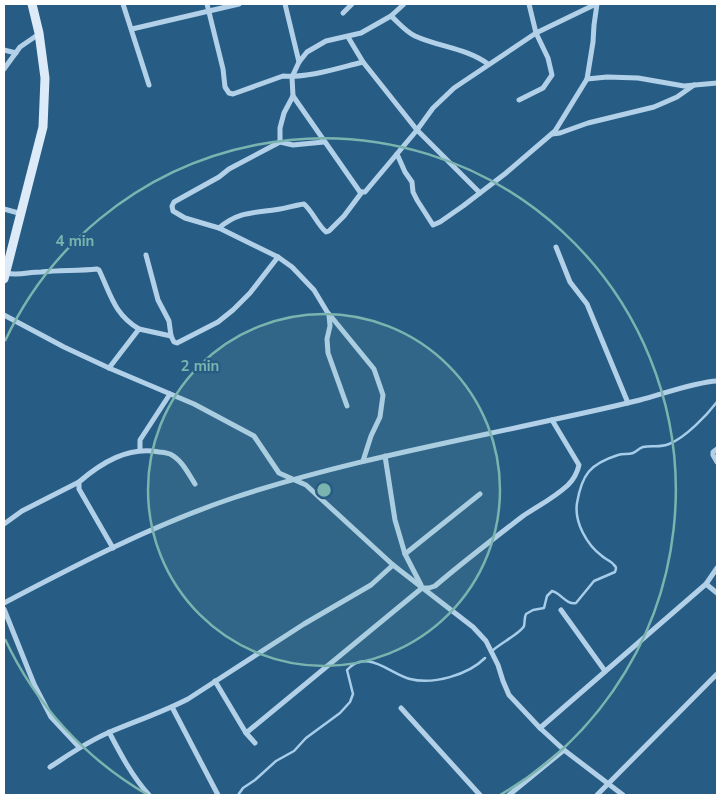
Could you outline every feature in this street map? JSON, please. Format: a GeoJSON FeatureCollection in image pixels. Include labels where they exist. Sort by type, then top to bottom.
{"type":"FeatureCollection","features":[{"type":"Feature","properties":{"kind":"main road"},"geometry":{"type":"LineString","coordinates":[[5,276],[43,127],[45,78],[39,33],[32,4]]}},
{"type":"Feature","properties":{"kind":"street"},"geometry":{"type":"LineString","coordinates":[[124,4],[149,85]]}},
{"type":"Feature","properties":{"kind":"street"},"geometry":{"type":"LineString","coordinates":[[207,4],[223,69],[225,87],[229,93],[233,94],[273,78],[363,62]]}},
{"type":"Feature","properties":{"kind":"street"},"geometry":{"type":"LineString","coordinates":[[132,29],[239,4]]}},
{"type":"Feature","properties":{"kind":"street"},"geometry":{"type":"LineString","coordinates":[[284,4],[299,62]]}},
{"type":"Feature","properties":{"kind":"street"},"geometry":{"type":"LineString","coordinates":[[343,13],[352,4]]}},
{"type":"Feature","properties":{"kind":"street"},"geometry":{"type":"LineString","coordinates":[[280,142],[280,128],[284,113],[293,96],[292,76],[307,52],[336,37],[348,37],[373,27],[391,16],[404,4]]}},
{"type":"Feature","properties":{"kind":"street"},"geometry":{"type":"LineString","coordinates":[[519,100],[543,88],[552,75],[548,58],[536,34],[529,4]]}},
{"type":"Feature","properties":{"kind":"street"},"geometry":{"type":"LineString","coordinates":[[219,228],[228,221],[248,212],[270,211],[304,204],[326,232],[329,231],[344,216],[362,192],[365,192],[433,108],[454,88],[536,34],[597,4]]}},
{"type":"Feature","properties":{"kind":"street"},"geometry":{"type":"LineString","coordinates":[[397,154],[412,182],[413,192],[417,200],[433,225],[455,212],[506,174],[552,134],[586,79],[594,42],[597,4]]}},
{"type":"Feature","properties":{"kind":"street"},"geometry":{"type":"LineString","coordinates":[[391,16],[407,31],[416,36],[478,56],[488,64]]}},
{"type":"Feature","properties":{"kind":"street"},"geometry":{"type":"LineString","coordinates":[[4,69],[20,47],[39,33]]}},
{"type":"Feature","properties":{"kind":"street"},"geometry":{"type":"LineString","coordinates":[[348,37],[363,62],[417,130],[480,193]]}},
{"type":"Feature","properties":{"kind":"street"},"geometry":{"type":"LineString","coordinates":[[4,50],[16,53]]}},
{"type":"Feature","properties":{"kind":"street"},"geometry":{"type":"LineString","coordinates":[[586,79],[607,77],[638,78],[684,86],[717,83]]}},
{"type":"Feature","properties":{"kind":"street"},"geometry":{"type":"LineString","coordinates":[[552,134],[654,107],[677,97],[694,85]]}},
{"type":"Feature","properties":{"kind":"street"},"geometry":{"type":"LineString","coordinates":[[293,96],[324,142],[360,192],[362,192]]}},
{"type":"Feature","properties":{"kind":"street"},"geometry":{"type":"LineString","coordinates":[[324,142],[293,145],[280,142],[229,169],[219,177],[174,202],[172,206],[173,210],[185,218],[219,228],[278,257],[292,267],[314,290],[329,315],[328,353],[347,406]]}},
{"type":"Feature","properties":{"kind":"street"},"geometry":{"type":"LineString","coordinates":[[4,208],[22,214]]}},
{"type":"Feature","properties":{"kind":"street"},"geometry":{"type":"LineString","coordinates":[[556,247],[570,282],[587,304],[628,403]]}},
{"type":"Feature","properties":{"kind":"street"},"geometry":{"type":"LineString","coordinates":[[146,255],[158,300],[169,321],[171,336],[174,342],[180,343],[218,322],[233,310],[250,293],[278,257]]}},
{"type":"Feature","properties":{"kind":"street"},"geometry":{"type":"LineString","coordinates":[[5,276],[36,272],[97,269],[123,318],[140,329],[171,336]]}},
{"type":"Feature","properties":{"kind":"street"},"geometry":{"type":"LineString","coordinates":[[322,306],[374,369],[383,395],[380,417],[371,436],[363,461]]}},
{"type":"Feature","properties":{"kind":"street"},"geometry":{"type":"LineString","coordinates":[[4,315],[64,347],[194,404],[254,436],[279,473],[306,485],[393,565],[473,627],[486,641],[498,665],[509,695],[564,750],[623,795]]}},
{"type":"Feature","properties":{"kind":"street"},"geometry":{"type":"LineString","coordinates":[[109,368],[140,329]]}},
{"type":"Feature","properties":{"kind":"street"},"geometry":{"type":"LineString","coordinates":[[4,603],[113,548],[186,516],[292,479],[363,461],[628,403],[717,381]]}},
{"type":"Feature","properties":{"kind":"street"},"geometry":{"type":"LineString","coordinates":[[140,450],[140,440],[170,394]]}},
{"type":"Feature","properties":{"kind":"street"},"geometry":{"type":"LineString","coordinates":[[246,732],[422,588],[435,586],[470,556],[568,485],[577,474],[579,465],[552,420]]}},
{"type":"Feature","properties":{"kind":"street"},"geometry":{"type":"LineString","coordinates":[[717,449],[713,452],[713,455],[717,462]]}},
{"type":"Feature","properties":{"kind":"street"},"geometry":{"type":"LineString","coordinates":[[4,524],[22,511],[79,482],[105,462],[122,454],[140,450],[152,450],[170,454],[181,463],[195,484]]}},
{"type":"Feature","properties":{"kind":"street"},"geometry":{"type":"LineString","coordinates":[[385,456],[395,520],[405,554],[422,588]]}},
{"type":"Feature","properties":{"kind":"street"},"geometry":{"type":"LineString","coordinates":[[79,482],[79,489],[113,548]]}},
{"type":"Feature","properties":{"kind":"street"},"geometry":{"type":"LineString","coordinates":[[405,554],[480,494]]}},
{"type":"Feature","properties":{"kind":"street"},"geometry":{"type":"LineString","coordinates":[[50,767],[79,747],[109,732],[172,707],[304,624],[371,585],[393,565]]}},
{"type":"Feature","properties":{"kind":"street"},"geometry":{"type":"LineString","coordinates":[[540,728],[706,584],[717,568]]}},
{"type":"Feature","properties":{"kind":"street"},"geometry":{"type":"LineString","coordinates":[[706,584],[717,593]]}},
{"type":"Feature","properties":{"kind":"street"},"geometry":{"type":"LineString","coordinates":[[4,609],[34,684],[51,718],[79,747]]}},
{"type":"Feature","properties":{"kind":"street"},"geometry":{"type":"LineString","coordinates":[[560,610],[605,671]]}},
{"type":"Feature","properties":{"kind":"street"},"geometry":{"type":"LineString","coordinates":[[597,795],[717,674]]}},
{"type":"Feature","properties":{"kind":"street"},"geometry":{"type":"LineString","coordinates":[[215,681],[246,732],[255,743]]}},
{"type":"Feature","properties":{"kind":"street"},"geometry":{"type":"LineString","coordinates":[[172,707],[218,795]]}},
{"type":"Feature","properties":{"kind":"street"},"geometry":{"type":"LineString","coordinates":[[401,708],[480,795]]}},
{"type":"Feature","properties":{"kind":"street"},"geometry":{"type":"LineString","coordinates":[[109,732],[123,760],[149,795]]}},
{"type":"Feature","properties":{"kind":"street"},"geometry":{"type":"LineString","coordinates":[[509,795],[564,750]]}},
{"type":"Feature","properties":{"kind":"waterway"},"geometry":{"type":"LineString","coordinates":[[492,651],[522,629],[526,614],[533,610],[544,608],[547,596],[552,591],[566,601],[576,603],[594,581],[615,572],[615,566],[591,546],[583,533],[578,518],[577,503],[579,493],[585,477],[594,466],[608,458],[633,453],[643,447],[662,446],[675,441],[695,426],[717,402]]}},
{"type":"Feature","properties":{"kind":"waterway"},"geometry":{"type":"LineString","coordinates":[[238,795],[243,788],[276,761],[294,751],[306,738],[340,713],[350,702],[353,694],[347,670],[355,664],[362,661],[370,662],[410,679],[429,681],[460,674],[485,658]]}}]}
